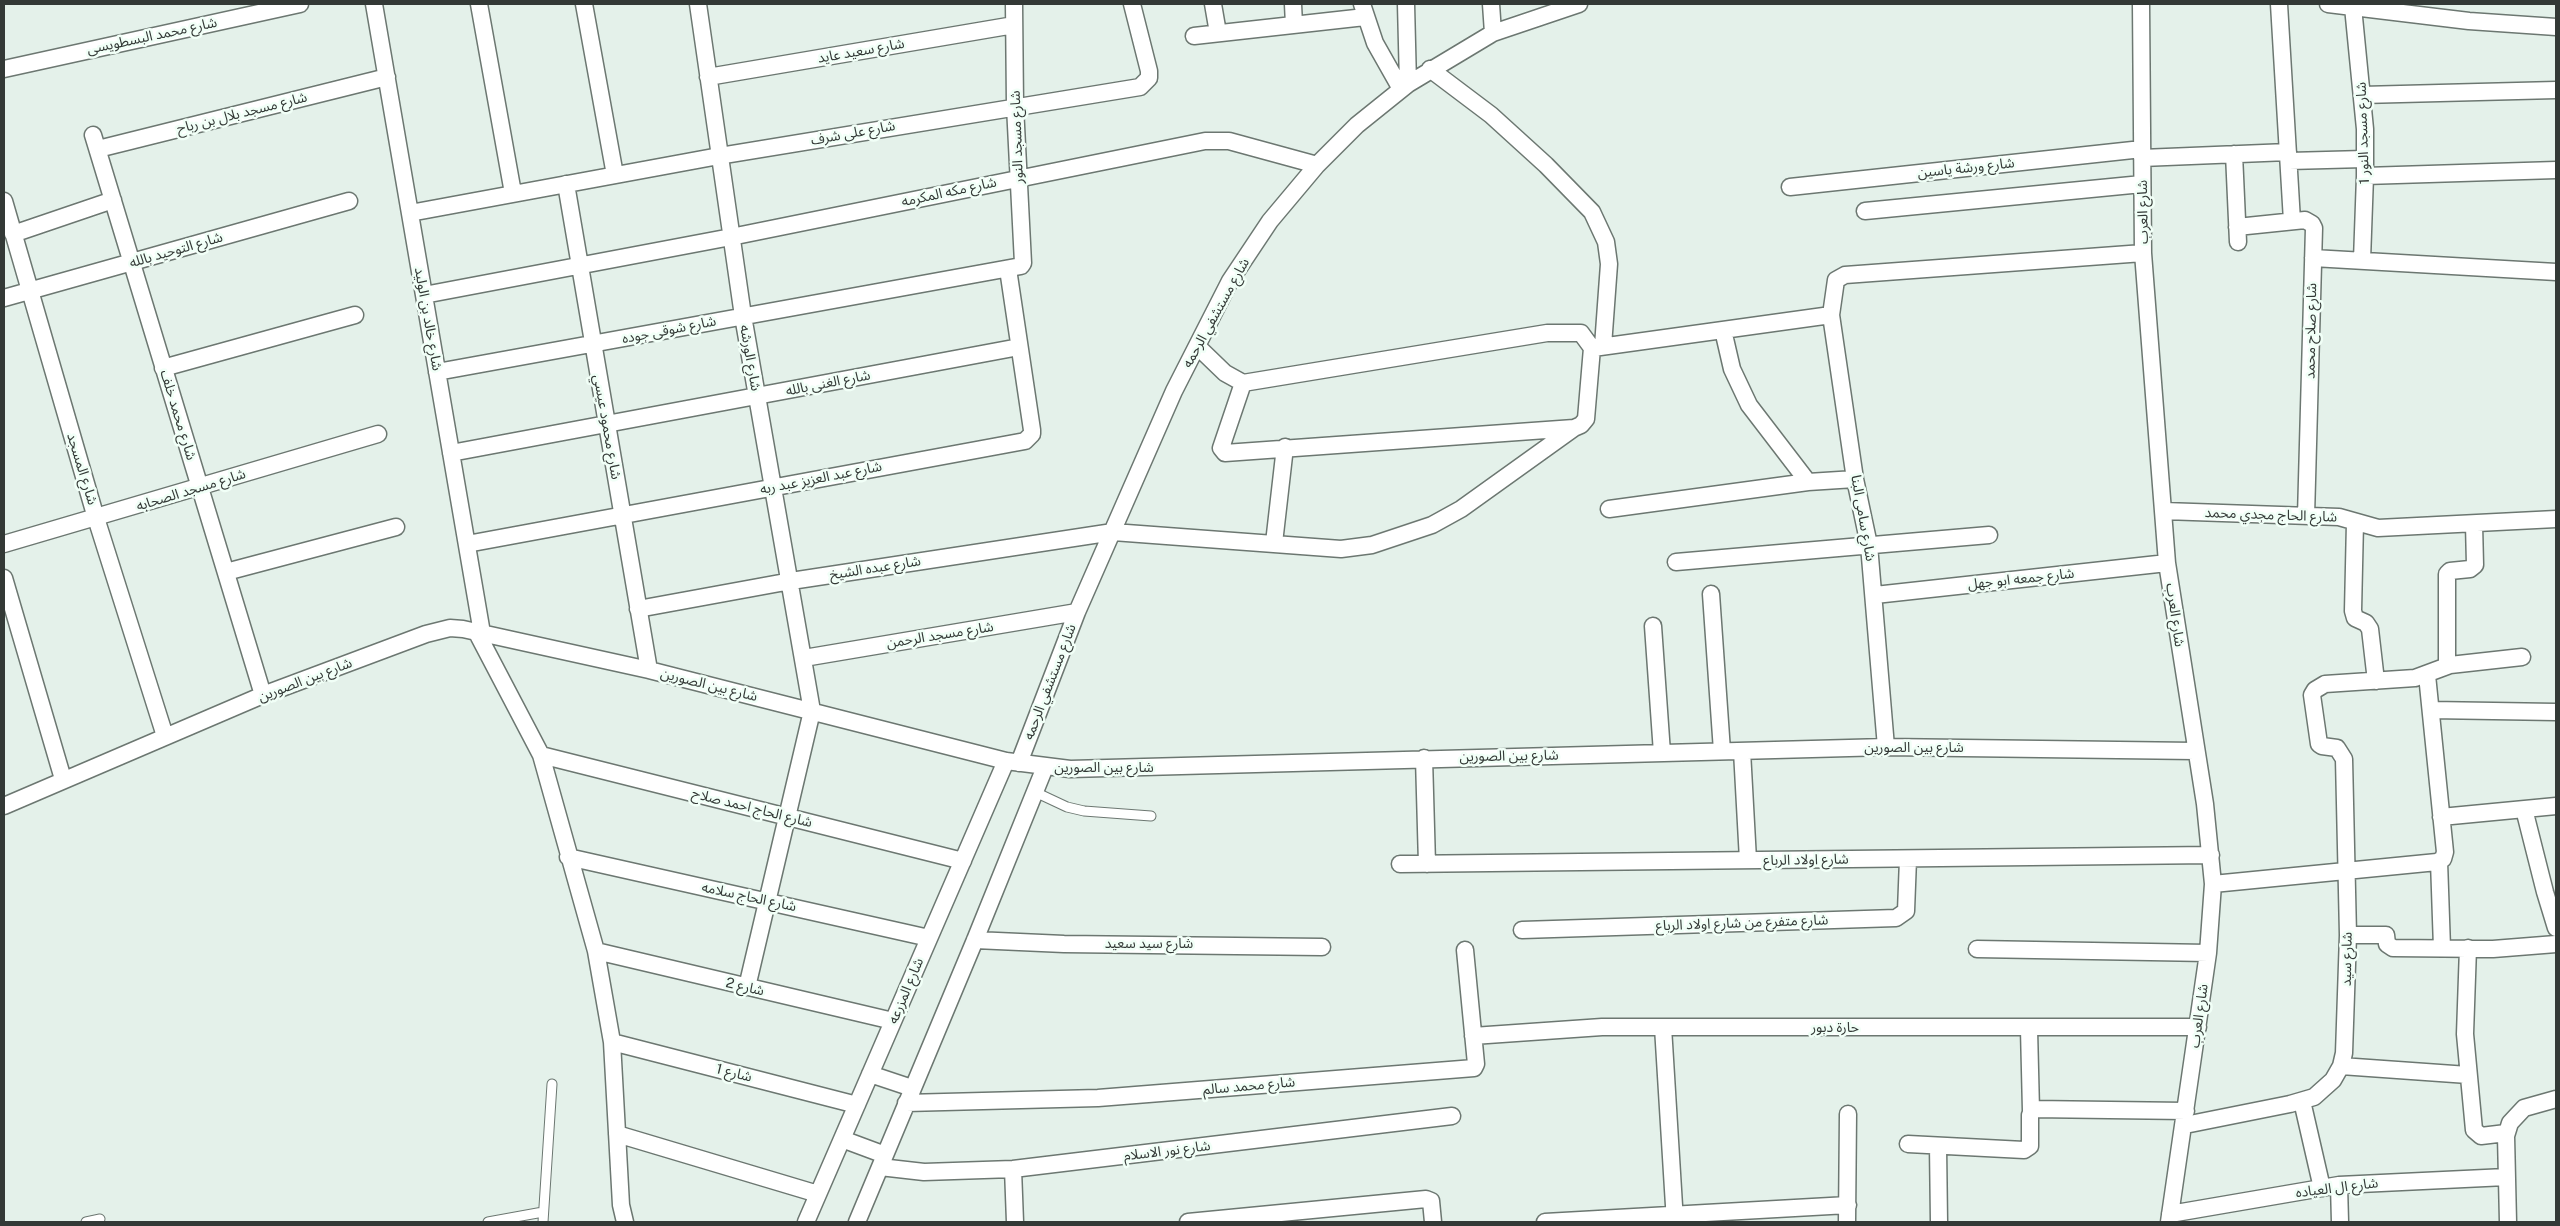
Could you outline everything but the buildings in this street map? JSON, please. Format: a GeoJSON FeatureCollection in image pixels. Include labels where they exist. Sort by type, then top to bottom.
{"type":"FeatureCollection","features":[{"type":"Feature","properties":{"kind":"street","name":"شارع محمد البسطويسى"},"geometry":{"type":"LineString","coordinates":[[4,69],[300,4]]}},
{"type":"Feature","properties":{"kind":"street","name":"شارع خالد بن الوليد"},"geometry":{"type":"LineString","coordinates":[[374,4],[467,544],[479,632],[540,755],[596,951],[612,1042],[621,1205],[625,1222]]}},
{"type":"Feature","properties":{"kind":"street"},"geometry":{"type":"LineString","coordinates":[[479,4],[513,194]]}},
{"type":"Feature","properties":{"kind":"street"},"geometry":{"type":"LineString","coordinates":[[584,4],[616,175]]}},
{"type":"Feature","properties":{"kind":"street","name":"شارع الورشه"},"geometry":{"type":"LineString","coordinates":[[698,4],[743,316],[791,581],[812,710]]}},
{"type":"Feature","properties":{"kind":"street","name":"شارع مسجد النور"},"geometry":{"type":"LineString","coordinates":[[1014,4],[1015,106],[1023,263],[1013,268],[1019,347],[1032,430],[1029,438],[1021,441]]}},
{"type":"Feature","properties":{"kind":"street","name":"شارع على شرف"},"geometry":{"type":"LineString","coordinates":[[410,213],[720,156],[1015,106],[1140,87],[1149,78],[1149,71],[1132,4]]}},
{"type":"Feature","properties":{"kind":"street"},"geometry":{"type":"LineString","coordinates":[[1213,4],[1218,33]]}},
{"type":"Feature","properties":{"kind":"street"},"geometry":{"type":"LineString","coordinates":[[1293,4],[1294,25]]}},
{"type":"Feature","properties":{"kind":"street"},"geometry":{"type":"LineString","coordinates":[[1405,87],[1406,4]]}},
{"type":"Feature","properties":{"kind":"street"},"geometry":{"type":"LineString","coordinates":[[1491,4],[1493,33]]}},
{"type":"Feature","properties":{"kind":"street","name":"شارع مستشفي الرحمه"},"geometry":{"type":"LineString","coordinates":[[1013,762],[1174,391],[1230,281],[1270,220],[1317,164],[1357,125],[1430,69],[1493,33],[1579,4]]}},
{"type":"Feature","properties":{"kind":"street","name":"شارع العرب"},"geometry":{"type":"LineString","coordinates":[[2141,4],[2144,253],[2167,563],[2214,884],[2208,953],[2186,1118],[2170,1218]]}},
{"type":"Feature","properties":{"kind":"street"},"geometry":{"type":"LineString","coordinates":[[2279,4],[2292,221]]}},
{"type":"Feature","properties":{"kind":"street"},"geometry":{"type":"LineString","coordinates":[[2328,4],[2469,21],[2556,27]]}},
{"type":"Feature","properties":{"kind":"street","name":"شارع مسجد النور 1"},"geometry":{"type":"LineString","coordinates":[[2353,7],[2362,95],[2365,176],[2362,260]]}},
{"type":"Feature","properties":{"kind":"street"},"geometry":{"type":"LineString","coordinates":[[1194,36],[1294,25],[1364,10],[1375,42],[1405,87]]}},
{"type":"Feature","properties":{"kind":"street","name":"شارع سعيد عايد"},"geometry":{"type":"LineString","coordinates":[[708,77],[1014,25]]}},
{"type":"Feature","properties":{"kind":"street"},"geometry":{"type":"LineString","coordinates":[[1243,383],[1221,448],[1223,452],[1574,428],[1586,419],[1609,264],[1606,242],[1592,212],[1546,165],[1491,115],[1430,69]]}},
{"type":"Feature","properties":{"kind":"street","name":"شارع مسجد بلال بن رباح"},"geometry":{"type":"LineString","coordinates":[[96,142],[387,77]]}},
{"type":"Feature","properties":{"kind":"street"},"geometry":{"type":"LineString","coordinates":[[2362,95],[2556,90]]}},
{"type":"Feature","properties":{"kind":"street","name":"شارع مكه المكرمه"},"geometry":{"type":"LineString","coordinates":[[424,295],[731,237],[1193,143],[1217,140],[1317,164]]}},
{"type":"Feature","properties":{"kind":"street","name":"شارع محمد خلف"},"geometry":{"type":"LineString","coordinates":[[96,142],[263,695]]}},
{"type":"Feature","properties":{"kind":"street","name":"شارع ورشة ياسين"},"geometry":{"type":"LineString","coordinates":[[1790,187],[2142,153],[2364,158]]}},
{"type":"Feature","properties":{"kind":"street","name":"شارع صلاح محمد"},"geometry":{"type":"LineString","coordinates":[[2234,154],[2238,235],[2292,221],[2305,220],[2312,224],[2313,258],[2306,516]]}},
{"type":"Feature","properties":{"kind":"street"},"geometry":{"type":"LineString","coordinates":[[2365,176],[2556,170]]}},
{"type":"Feature","properties":{"kind":"street","name":"شارع محمود عيسي"},"geometry":{"type":"LineString","coordinates":[[566,184],[649,670]]}},
{"type":"Feature","properties":{"kind":"street"},"geometry":{"type":"LineString","coordinates":[[1865,211],[2142,184]]}},
{"type":"Feature","properties":{"kind":"street"},"geometry":{"type":"LineString","coordinates":[[13,234],[113,200]]}},
{"type":"Feature","properties":{"kind":"street","name":"شارع المسجد"},"geometry":{"type":"LineString","coordinates":[[4,201],[96,518],[165,736]]}},
{"type":"Feature","properties":{"kind":"street","name":"شارع التوحيد بالله"},"geometry":{"type":"LineString","coordinates":[[4,298],[349,201]]}},
{"type":"Feature","properties":{"kind":"street","name":"شارع سامى البنا"},"geometry":{"type":"LineString","coordinates":[[1886,747],[1875,595],[1869,545],[1855,479],[1831,315],[1833,290],[1836,280],[1845,275],[2144,253]]}},
{"type":"Feature","properties":{"kind":"street"},"geometry":{"type":"LineString","coordinates":[[2313,258],[2556,272]]}},
{"type":"Feature","properties":{"kind":"street","name":"شارع شوقى جوده"},"geometry":{"type":"LineString","coordinates":[[438,372],[1013,268]]}},
{"type":"Feature","properties":{"kind":"street"},"geometry":{"type":"LineString","coordinates":[[163,368],[355,315]]}},
{"type":"Feature","properties":{"kind":"street"},"geometry":{"type":"LineString","coordinates":[[1197,346],[1225,373],[1243,383],[1547,333],[1581,333],[1597,347],[1831,315]]}},
{"type":"Feature","properties":{"kind":"street"},"geometry":{"type":"LineString","coordinates":[[1723,330],[1732,369],[1749,405],[1808,482]]}},
{"type":"Feature","properties":{"kind":"street","name":"شارع الغنى بالله"},"geometry":{"type":"LineString","coordinates":[[451,453],[1019,347]]}},
{"type":"Feature","properties":{"kind":"street","name":"شارع عبده الشيخ"},"geometry":{"type":"LineString","coordinates":[[638,609],[791,581],[1113,532],[1341,549],[1372,545],[1416,531],[1461,509],[1574,428]]}},
{"type":"Feature","properties":{"kind":"street","name":"شارع مسجد الصحابه"},"geometry":{"type":"LineString","coordinates":[[4,544],[378,434]]}},
{"type":"Feature","properties":{"kind":"street","name":"شارع عبد العزيز عبد ربه"},"geometry":{"type":"LineString","coordinates":[[467,544],[1021,441]]}},
{"type":"Feature","properties":{"kind":"street"},"geometry":{"type":"LineString","coordinates":[[1274,543],[1285,447]]}},
{"type":"Feature","properties":{"kind":"street"},"geometry":{"type":"LineString","coordinates":[[1609,509],[1808,482],[1855,479]]}},
{"type":"Feature","properties":{"kind":"street","name":"شارع الحاج مجدي محمد"},"geometry":{"type":"LineString","coordinates":[[2164,511],[2340,517],[2378,528],[2556,519]]}},
{"type":"Feature","properties":{"kind":"street"},"geometry":{"type":"LineString","coordinates":[[2355,522],[2353,612],[2355,618],[2366,623],[2370,629],[2376,681],[2414,678],[2427,675],[2447,666],[2522,657]]}},
{"type":"Feature","properties":{"kind":"street"},"geometry":{"type":"LineString","coordinates":[[2447,666],[2447,574],[2450,570],[2470,569],[2475,565],[2474,524]]}},
{"type":"Feature","properties":{"kind":"street"},"geometry":{"type":"LineString","coordinates":[[226,572],[396,527]]}},
{"type":"Feature","properties":{"kind":"street"},"geometry":{"type":"LineString","coordinates":[[1676,562],[1989,535]]}},
{"type":"Feature","properties":{"kind":"street","name":"شارع جمعه ابو جهل"},"geometry":{"type":"LineString","coordinates":[[1875,595],[2167,563]]}},
{"type":"Feature","properties":{"kind":"street"},"geometry":{"type":"LineString","coordinates":[[4,578],[62,779]]}},
{"type":"Feature","properties":{"kind":"street"},"geometry":{"type":"LineString","coordinates":[[1711,594],[1722,751]]}},
{"type":"Feature","properties":{"kind":"street","name":"شارع مسجد الرحمن"},"geometry":{"type":"LineString","coordinates":[[804,658],[1077,612]]}},
{"type":"Feature","properties":{"kind":"street"},"geometry":{"type":"LineString","coordinates":[[1652,626],[1662,753]]}},
{"type":"Feature","properties":{"kind":"street","name":"شارع بين الصورين"},"geometry":{"type":"LineString","coordinates":[[4,806],[62,779],[263,695],[438,630],[463,628],[649,670],[1013,762],[1044,767],[1096,770],[1424,758],[1886,747],[2195,751]]}},
{"type":"Feature","properties":{"kind":"street"},"geometry":{"type":"LineString","coordinates":[[2427,675],[2445,852],[2438,861],[2442,948]]}},
{"type":"Feature","properties":{"kind":"street","name":"شارع سيد"},"geometry":{"type":"LineString","coordinates":[[2186,1118],[2302,1101],[2324,1090],[2340,1066],[2344,1053],[2348,935],[2344,759],[2337,748],[2319,744],[2312,695],[2315,690],[2325,684],[2376,681]]}},
{"type":"Feature","properties":{"kind":"street"},"geometry":{"type":"LineString","coordinates":[[748,987],[812,710]]}},
{"type":"Feature","properties":{"kind":"street"},"geometry":{"type":"LineString","coordinates":[[2431,710],[2556,712]]}},
{"type":"Feature","properties":{"kind":"street"},"geometry":{"type":"LineString","coordinates":[[1742,750],[1748,860]]}},
{"type":"Feature","properties":{"kind":"street","name":"شارع الحاج احمد صلاح"},"geometry":{"type":"LineString","coordinates":[[540,755],[963,861]]}},
{"type":"Feature","properties":{"kind":"street"},"geometry":{"type":"LineString","coordinates":[[1424,758],[1427,864]]}},
{"type":"Feature","properties":{"kind":"street","name":"شارع المزرعه"},"geometry":{"type":"LineString","coordinates":[[806,1222],[963,861],[1013,762]]}},
{"type":"Feature","properties":{"kind":"street"},"geometry":{"type":"LineString","coordinates":[[857,1222],[975,940],[1044,767]]}},
{"type":"Feature","properties":{"kind":"street"},"geometry":{"type":"LineString","coordinates":[[2441,817],[2556,806]]}},
{"type":"Feature","properties":{"kind":"street"},"geometry":{"type":"LineString","coordinates":[[2524,809],[2544,892],[2556,928]]}},
{"type":"Feature","properties":{"kind":"street","name":"شارع اولاد الرباع"},"geometry":{"type":"LineString","coordinates":[[1400,864],[2211,856]]}},
{"type":"Feature","properties":{"kind":"street","name":"شارع الحاج سلامه"},"geometry":{"type":"LineString","coordinates":[[568,857],[768,900],[929,938]]}},
{"type":"Feature","properties":{"kind":"street","name":"شارع متفرع من شارع اولاد الرباع"},"geometry":{"type":"LineString","coordinates":[[1522,930],[1896,918],[1906,911],[1908,859]]}},
{"type":"Feature","properties":{"kind":"street"},"geometry":{"type":"LineString","coordinates":[[2214,884],[2438,861]]}},
{"type":"Feature","properties":{"kind":"street"},"geometry":{"type":"LineString","coordinates":[[2348,935],[2386,935],[2388,944],[2393,948],[2520,948],[2556,944]]}},
{"type":"Feature","properties":{"kind":"street","name":"شارع سيد سعيد"},"geometry":{"type":"LineString","coordinates":[[975,940],[1064,944],[1322,947]]}},
{"type":"Feature","properties":{"kind":"street"},"geometry":{"type":"LineString","coordinates":[[2468,948],[2465,992],[2468,1075],[2476,1133],[2481,1136],[2506,1133]]}},
{"type":"Feature","properties":{"kind":"street"},"geometry":{"type":"LineString","coordinates":[[1977,949],[2208,953]]}},
{"type":"Feature","properties":{"kind":"street","name":"شارع محمد سالم"},"geometry":{"type":"LineString","coordinates":[[909,1096],[1098,1098],[1474,1068],[1476,1064],[1465,950]]}},
{"type":"Feature","properties":{"kind":"street","name":"شارع 2"},"geometry":{"type":"LineString","coordinates":[[596,951],[893,1021]]}},
{"type":"Feature","properties":{"kind":"street"},"geometry":{"type":"LineString","coordinates":[[1663,1026],[1674,1219]]}},
{"type":"Feature","properties":{"kind":"street","name":"حارة دبور"},"geometry":{"type":"LineString","coordinates":[[1473,1036],[1602,1027],[1663,1026],[2029,1029],[2198,1027]]}},
{"type":"Feature","properties":{"kind":"street"},"geometry":{"type":"LineString","coordinates":[[1908,1144],[2024,1150],[2030,1146],[2029,1029]]}},
{"type":"Feature","properties":{"kind":"street","name":"شارع 1"},"geometry":{"type":"LineString","coordinates":[[612,1042],[857,1105]]}},
{"type":"Feature","properties":{"kind":"street"},"geometry":{"type":"LineString","coordinates":[[2340,1066],[2468,1075]]}},
{"type":"Feature","properties":{"kind":"street"},"geometry":{"type":"LineString","coordinates":[[870,1074],[909,1096]]}},
{"type":"Feature","properties":{"kind":"street"},"geometry":{"type":"LineString","coordinates":[[2508,1222],[2506,1133],[2513,1119],[2524,1108],[2556,1099]]}},
{"type":"Feature","properties":{"kind":"street"},"geometry":{"type":"LineString","coordinates":[[2302,1101],[2322,1188]]}},
{"type":"Feature","properties":{"kind":"street"},"geometry":{"type":"LineString","coordinates":[[2031,1111],[2186,1118]]}},
{"type":"Feature","properties":{"kind":"street"},"geometry":{"type":"LineString","coordinates":[[1847,1222],[1848,1114]]}},
{"type":"Feature","properties":{"kind":"street","name":"شارع نور الاسلام"},"geometry":{"type":"LineString","coordinates":[[842,1139],[882,1161],[924,1172],[1013,1169],[1452,1116]]}},
{"type":"Feature","properties":{"kind":"street"},"geometry":{"type":"LineString","coordinates":[[617,1134],[818,1194]]}},
{"type":"Feature","properties":{"kind":"street"},"geometry":{"type":"LineString","coordinates":[[1938,1146],[1939,1222]]}},
{"type":"Feature","properties":{"kind":"street"},"geometry":{"type":"LineString","coordinates":[[1013,1169],[1015,1222]]}},
{"type":"Feature","properties":{"kind":"street","name":"شارع ال العياده"},"geometry":{"type":"LineString","coordinates":[[2170,1218],[2339,1185],[2506,1176]]}},
{"type":"Feature","properties":{"kind":"street"},"geometry":{"type":"LineString","coordinates":[[2339,1185],[2340,1222]]}},
{"type":"Feature","properties":{"kind":"street"},"geometry":{"type":"LineString","coordinates":[[1188,1222],[1426,1199],[1431,1201],[1433,1222]]}},
{"type":"Feature","properties":{"kind":"street"},"geometry":{"type":"LineString","coordinates":[[1545,1222],[1674,1219],[1848,1205]]}},
{"type":"Feature","properties":{"kind":"lane"},"geometry":{"type":"LineString","coordinates":[[1035,792],[1067,807],[1084,811],[1151,816]]}},
{"type":"Feature","properties":{"kind":"lane"},"geometry":{"type":"LineString","coordinates":[[543,1222],[552,1084]]}},
{"type":"Feature","properties":{"kind":"lane"},"geometry":{"type":"LineString","coordinates":[[488,1222],[543,1212]]}},
{"type":"Feature","properties":{"kind":"lane"},"geometry":{"type":"LineString","coordinates":[[86,1222],[100,1219]]}}]}
